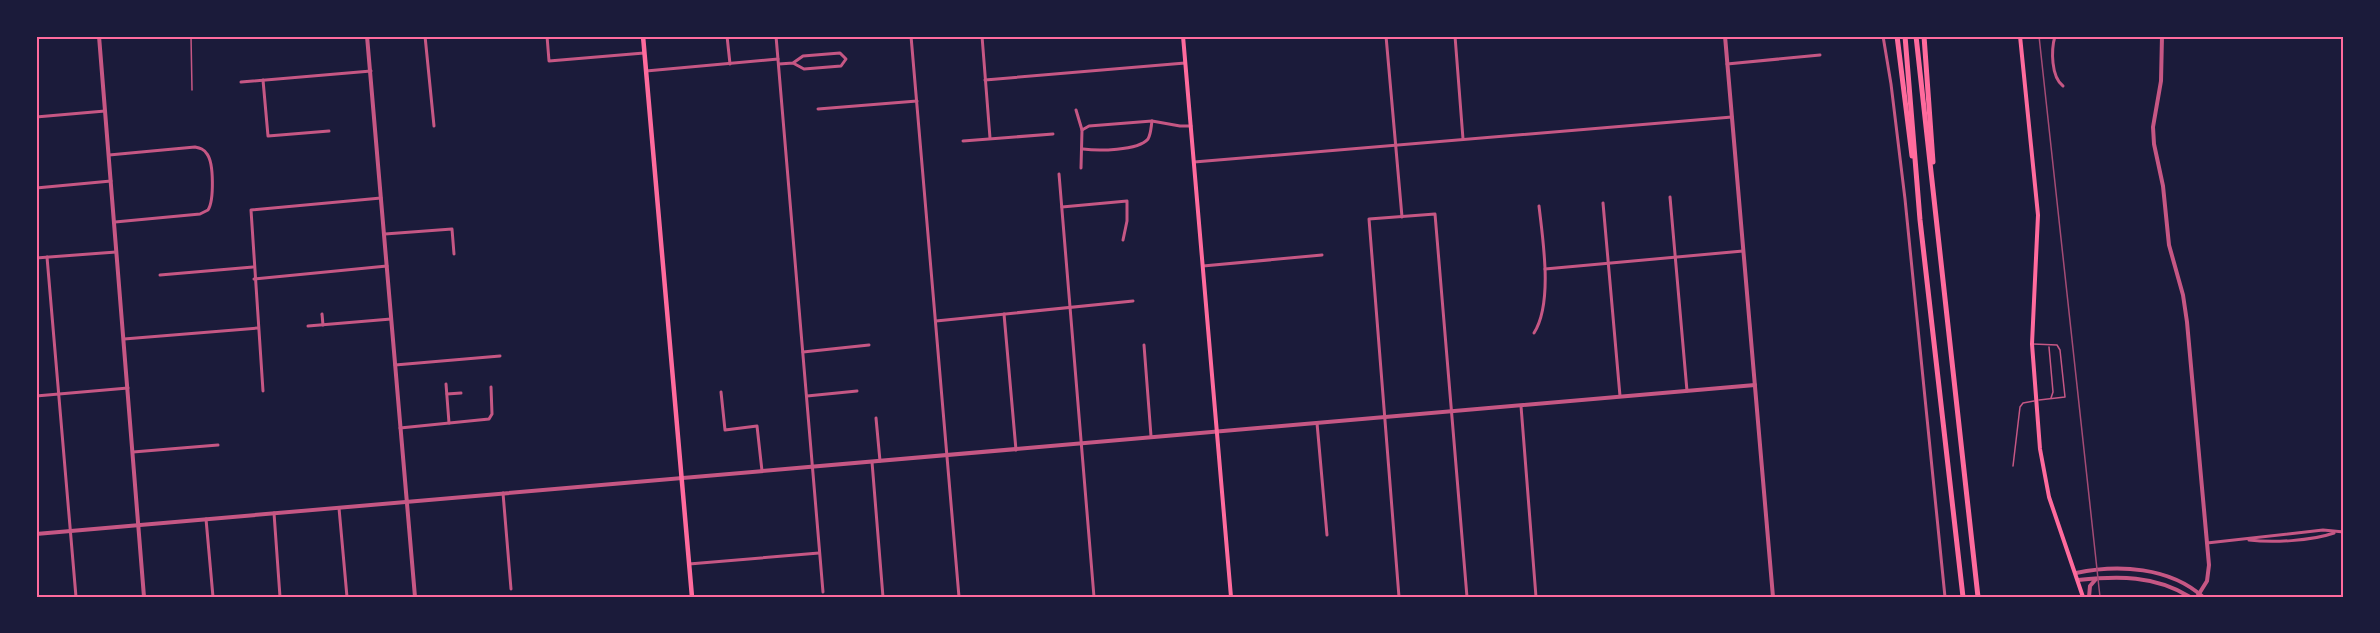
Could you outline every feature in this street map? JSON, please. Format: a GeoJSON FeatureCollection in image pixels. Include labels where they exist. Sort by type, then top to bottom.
{"type":"FeatureCollection","features":[{"type":"Feature","properties":{"kind":"highway"},"geometry":{"type":"LineString","coordinates":[[1897,36],[1962,597]]}},
{"type":"Feature","properties":{"kind":"highway"},"geometry":{"type":"LineString","coordinates":[[1905,36],[1920,220]]}},
{"type":"Feature","properties":{"kind":"highway"},"geometry":{"type":"LineString","coordinates":[[1916,36],[1978,597]]}},
{"type":"Feature","properties":{"kind":"highway"},"geometry":{"type":"LineString","coordinates":[[1924,36],[1936,218]]}},
{"type":"Feature","properties":{"kind":"main road"},"geometry":{"type":"LineString","coordinates":[[643,36],[692,597]]}},
{"type":"Feature","properties":{"kind":"main road"},"geometry":{"type":"LineString","coordinates":[[1183,36],[1231,597]]}},
{"type":"Feature","properties":{"kind":"main road"},"geometry":{"type":"LineString","coordinates":[[2020,36],[2038,215],[2032,344],[2040,449],[2047,487],[2083,597]]}},
{"type":"Feature","properties":{"kind":"street"},"geometry":{"type":"LineString","coordinates":[[99,36],[144,597]]}},
{"type":"Feature","properties":{"kind":"street"},"geometry":{"type":"LineString","coordinates":[[367,36],[415,597]]}},
{"type":"Feature","properties":{"kind":"street"},"geometry":{"type":"LineString","coordinates":[[425,36],[434,126]]}},
{"type":"Feature","properties":{"kind":"street"},"geometry":{"type":"LineString","coordinates":[[547,36],[549,61],[645,53]]}},
{"type":"Feature","properties":{"kind":"street"},"geometry":{"type":"LineString","coordinates":[[727,36],[730,64]]}},
{"type":"Feature","properties":{"kind":"street"},"geometry":{"type":"LineString","coordinates":[[776,36],[823,592]]}},
{"type":"Feature","properties":{"kind":"street"},"geometry":{"type":"LineString","coordinates":[[911,36],[959,597]]}},
{"type":"Feature","properties":{"kind":"street"},"geometry":{"type":"LineString","coordinates":[[982,36],[990,138]]}},
{"type":"Feature","properties":{"kind":"street"},"geometry":{"type":"LineString","coordinates":[[1386,36],[1402,217]]}},
{"type":"Feature","properties":{"kind":"street"},"geometry":{"type":"LineString","coordinates":[[1455,36],[1463,140]]}},
{"type":"Feature","properties":{"kind":"street"},"geometry":{"type":"LineString","coordinates":[[1725,36],[1773,597]]}},
{"type":"Feature","properties":{"kind":"street"},"geometry":{"type":"LineString","coordinates":[[1883,36],[1905,198],[1945,597]]}},
{"type":"Feature","properties":{"kind":"street"},"geometry":{"type":"LineString","coordinates":[[2055,36],[2057,80],[2063,86]]}},
{"type":"Feature","properties":{"kind":"street"},"geometry":{"type":"LineString","coordinates":[[2076,573],[2110,568],[2138,570],[2170,578],[2200,596],[2209,573],[2186,307],[2169,245],[2163,186],[2154,144],[2154,115],[2161,81],[2162,36]]}},
{"type":"Feature","properties":{"kind":"street"},"geometry":{"type":"LineString","coordinates":[[646,71],[779,61],[793,63],[804,69],[841,66],[846,59],[840,53],[803,56],[793,63]]}},
{"type":"Feature","properties":{"kind":"street"},"geometry":{"type":"LineString","coordinates":[[1727,64],[1820,55]]}},
{"type":"Feature","properties":{"kind":"street"},"geometry":{"type":"LineString","coordinates":[[986,80],[1185,63]]}},
{"type":"Feature","properties":{"kind":"street"},"geometry":{"type":"LineString","coordinates":[[241,82],[371,71]]}},
{"type":"Feature","properties":{"kind":"street"},"geometry":{"type":"LineString","coordinates":[[263,80],[268,136],[329,131]]}},
{"type":"Feature","properties":{"kind":"street"},"geometry":{"type":"LineString","coordinates":[[818,109],[917,101]]}},
{"type":"Feature","properties":{"kind":"street"},"geometry":{"type":"LineString","coordinates":[[1076,110],[1082,130],[1082,168]]}},
{"type":"Feature","properties":{"kind":"street"},"geometry":{"type":"LineString","coordinates":[[36,117],[105,111]]}},
{"type":"Feature","properties":{"kind":"street"},"geometry":{"type":"LineString","coordinates":[[1194,162],[1732,117]]}},
{"type":"Feature","properties":{"kind":"street"},"geometry":{"type":"LineString","coordinates":[[1082,130],[1089,126],[1152,121],[1191,126]]}},
{"type":"Feature","properties":{"kind":"street"},"geometry":{"type":"LineString","coordinates":[[1083,149],[1134,147],[1143,144],[1150,137],[1152,121]]}},
{"type":"Feature","properties":{"kind":"street"},"geometry":{"type":"LineString","coordinates":[[963,141],[1053,134]]}},
{"type":"Feature","properties":{"kind":"street"},"geometry":{"type":"LineString","coordinates":[[109,155],[195,147],[206,151],[210,157],[212,198],[208,210],[200,214],[115,222]]}},
{"type":"Feature","properties":{"kind":"street"},"geometry":{"type":"LineString","coordinates":[[1059,174],[1094,597]]}},
{"type":"Feature","properties":{"kind":"street"},"geometry":{"type":"LineString","coordinates":[[36,188],[111,181]]}},
{"type":"Feature","properties":{"kind":"street"},"geometry":{"type":"LineString","coordinates":[[1670,197],[1686,391]]}},
{"type":"Feature","properties":{"kind":"street"},"geometry":{"type":"LineString","coordinates":[[263,391],[251,210],[382,198]]}},
{"type":"Feature","properties":{"kind":"street"},"geometry":{"type":"LineString","coordinates":[[1062,207],[1127,201],[1127,221],[1123,240]]}},
{"type":"Feature","properties":{"kind":"street"},"geometry":{"type":"LineString","coordinates":[[1603,203],[1620,396]]}},
{"type":"Feature","properties":{"kind":"street"},"geometry":{"type":"LineString","coordinates":[[1534,333],[1544,298],[1545,269],[1539,206]]}},
{"type":"Feature","properties":{"kind":"street"},"geometry":{"type":"LineString","coordinates":[[1400,597],[1370,219],[1435,214],[1467,597]]}},
{"type":"Feature","properties":{"kind":"street"},"geometry":{"type":"LineString","coordinates":[[385,234],[452,229],[454,254]]}},
{"type":"Feature","properties":{"kind":"street"},"geometry":{"type":"LineString","coordinates":[[1545,269],[1743,251]]}},
{"type":"Feature","properties":{"kind":"street"},"geometry":{"type":"LineString","coordinates":[[36,258],[118,252]]}},
{"type":"Feature","properties":{"kind":"street"},"geometry":{"type":"LineString","coordinates":[[1203,266],[1322,255]]}},
{"type":"Feature","properties":{"kind":"street"},"geometry":{"type":"LineString","coordinates":[[46,257],[76,597]]}},
{"type":"Feature","properties":{"kind":"street"},"geometry":{"type":"LineString","coordinates":[[255,279],[387,266]]}},
{"type":"Feature","properties":{"kind":"street"},"geometry":{"type":"LineString","coordinates":[[160,275],[253,267]]}},
{"type":"Feature","properties":{"kind":"street"},"geometry":{"type":"LineString","coordinates":[[936,321],[1133,301]]}},
{"type":"Feature","properties":{"kind":"street"},"geometry":{"type":"LineString","coordinates":[[322,314],[322,325]]}},
{"type":"Feature","properties":{"kind":"street"},"geometry":{"type":"LineString","coordinates":[[1004,314],[1016,450]]}},
{"type":"Feature","properties":{"kind":"street"},"geometry":{"type":"LineString","coordinates":[[308,326],[391,320]]}},
{"type":"Feature","properties":{"kind":"street"},"geometry":{"type":"LineString","coordinates":[[124,339],[258,328]]}},
{"type":"Feature","properties":{"kind":"street"},"geometry":{"type":"LineString","coordinates":[[803,352],[869,345]]}},
{"type":"Feature","properties":{"kind":"street"},"geometry":{"type":"LineString","coordinates":[[1143,345],[1151,436]]}},
{"type":"Feature","properties":{"kind":"street"},"geometry":{"type":"LineString","coordinates":[[395,365],[500,356]]}},
{"type":"Feature","properties":{"kind":"street"},"geometry":{"type":"LineString","coordinates":[[446,384],[448,423]]}},
{"type":"Feature","properties":{"kind":"street"},"geometry":{"type":"LineString","coordinates":[[36,534],[1755,385]]}},
{"type":"Feature","properties":{"kind":"street"},"geometry":{"type":"LineString","coordinates":[[400,428],[492,418],[491,387]]}},
{"type":"Feature","properties":{"kind":"street"},"geometry":{"type":"LineString","coordinates":[[36,396],[128,388]]}},
{"type":"Feature","properties":{"kind":"street"},"geometry":{"type":"LineString","coordinates":[[807,396],[857,391]]}},
{"type":"Feature","properties":{"kind":"street"},"geometry":{"type":"LineString","coordinates":[[721,392],[725,429],[757,426],[762,471]]}},
{"type":"Feature","properties":{"kind":"street"},"geometry":{"type":"LineString","coordinates":[[447,394],[460,393]]}},
{"type":"Feature","properties":{"kind":"street"},"geometry":{"type":"LineString","coordinates":[[1521,406],[1536,597]]}},
{"type":"Feature","properties":{"kind":"street"},"geometry":{"type":"LineString","coordinates":[[876,418],[880,461]]}},
{"type":"Feature","properties":{"kind":"street"},"geometry":{"type":"LineString","coordinates":[[1317,423],[1327,535]]}},
{"type":"Feature","properties":{"kind":"street"},"geometry":{"type":"LineString","coordinates":[[133,452],[218,445]]}},
{"type":"Feature","properties":{"kind":"street"},"geometry":{"type":"LineString","coordinates":[[872,462],[883,597]]}},
{"type":"Feature","properties":{"kind":"street"},"geometry":{"type":"LineString","coordinates":[[503,493],[511,589]]}},
{"type":"Feature","properties":{"kind":"street"},"geometry":{"type":"LineString","coordinates":[[339,508],[347,597]]}},
{"type":"Feature","properties":{"kind":"street"},"geometry":{"type":"LineString","coordinates":[[274,513],[280,597]]}},
{"type":"Feature","properties":{"kind":"street"},"geometry":{"type":"LineString","coordinates":[[207,519],[213,597]]}},
{"type":"Feature","properties":{"kind":"street"},"geometry":{"type":"LineString","coordinates":[[2247,540],[2261,535],[2323,530],[2344,532]]}},
{"type":"Feature","properties":{"kind":"street"},"geometry":{"type":"LineString","coordinates":[[2207,543],[2323,537],[2336,532]]}},
{"type":"Feature","properties":{"kind":"street"},"geometry":{"type":"LineString","coordinates":[[689,564],[820,553]]}},
{"type":"Feature","properties":{"kind":"street"},"geometry":{"type":"LineString","coordinates":[[2078,580],[2122,577],[2146,580],[2171,587],[2190,597]]}},
{"type":"Feature","properties":{"kind":"street"},"geometry":{"type":"LineString","coordinates":[[2089,597],[2090,586],[2098,578]]}},
{"type":"Feature","properties":{"kind":"lane"},"geometry":{"type":"LineString","coordinates":[[191,36],[192,90]]}},
{"type":"Feature","properties":{"kind":"lane"},"geometry":{"type":"LineString","coordinates":[[2013,466],[2020,407],[2023,403],[2065,397],[2060,350],[2057,345],[2032,344]]}},
{"type":"Feature","properties":{"kind":"lane"},"geometry":{"type":"LineString","coordinates":[[2049,346],[2053,392],[2050,399]]}},
{"type":"Feature","properties":{"kind":"railway"},"geometry":{"type":"LineString","coordinates":[[2039,36],[2100,597]]}}]}
